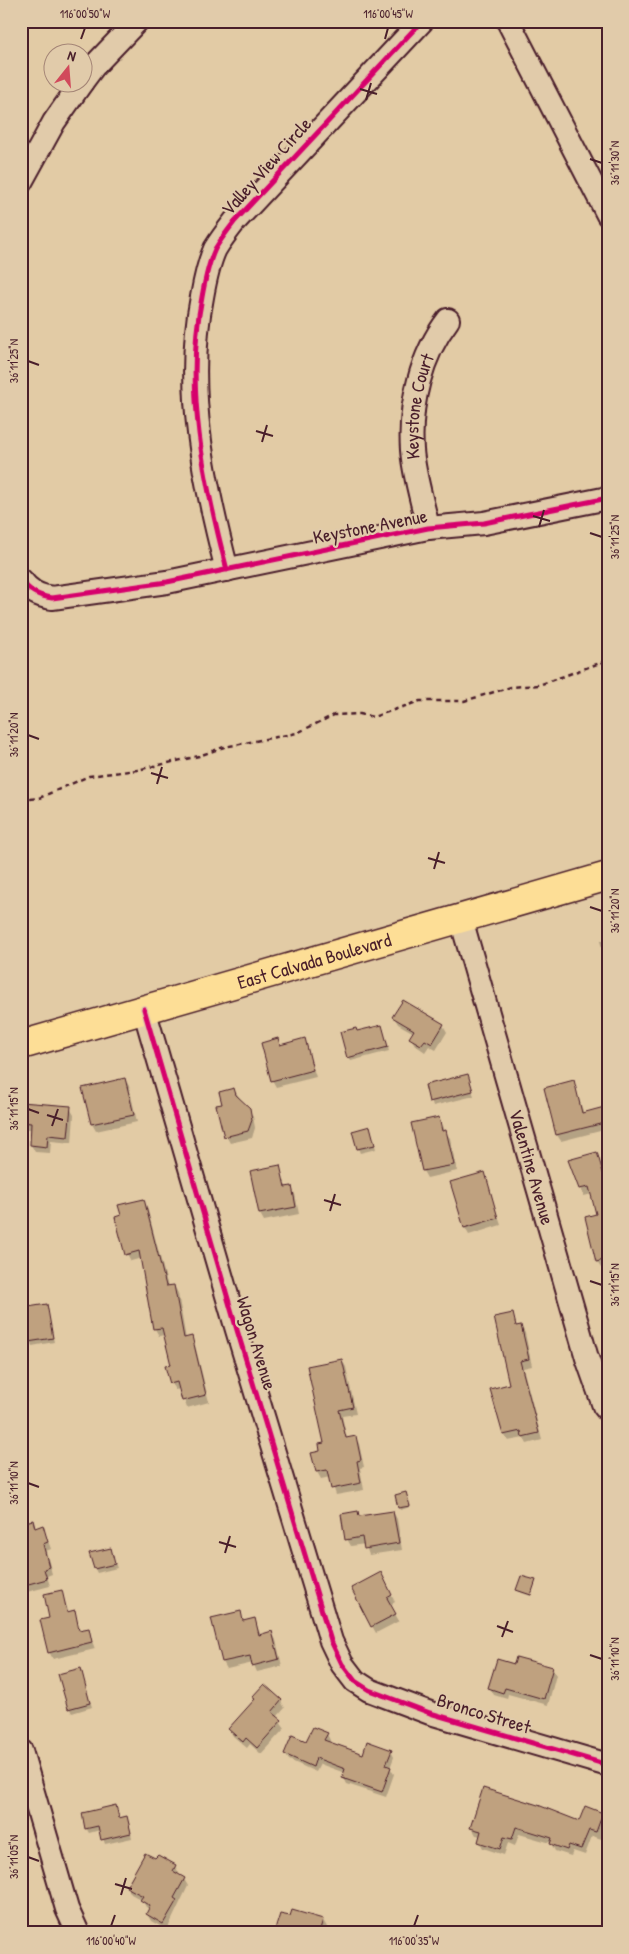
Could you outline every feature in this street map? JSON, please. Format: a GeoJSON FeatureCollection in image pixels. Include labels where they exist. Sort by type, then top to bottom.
{"type":"FeatureCollection","features":[{"type":"Feature","properties":{"kind":"main road","name":"East Calvada Boulevard"},"geometry":{"type":"LineString","coordinates":[[21,1045],[608,876]]}},
{"type":"Feature","properties":{"kind":"street"},"geometry":{"type":"LineString","coordinates":[[92,69],[137,21]]}},
{"type":"Feature","properties":{"kind":"street","name":"Valley View Circle"},"geometry":{"type":"LineString","coordinates":[[227,570],[212,511],[199,434],[194,372],[195,329],[207,269],[216,249],[235,221],[422,21]]}},
{"type":"Feature","properties":{"kind":"street"},"geometry":{"type":"LineString","coordinates":[[508,21],[608,215]]}},
{"type":"Feature","properties":{"kind":"street"},"geometry":{"type":"LineString","coordinates":[[21,182],[54,122],[75,92]]}},
{"type":"Feature","properties":{"kind":"street","name":"Keystone Court"},"geometry":{"type":"LineString","coordinates":[[428,528],[412,451],[412,419],[417,388],[429,350],[436,336],[448,320]]}},
{"type":"Feature","properties":{"kind":"street","name":"Keystone Avenue"},"geometry":{"type":"LineString","coordinates":[[21,580],[28,588],[41,596],[52,598],[167,582],[428,528],[484,523],[608,498]]}},
{"type":"Feature","properties":{"kind":"street","name":"Valentine Avenue"},"geometry":{"type":"LineString","coordinates":[[461,919],[587,1358],[604,1406],[608,1411]]}},
{"type":"Feature","properties":{"kind":"street","name":"Wagon Avenue"},"geometry":{"type":"LineString","coordinates":[[144,1009],[237,1330],[331,1641],[342,1664],[355,1681]]}},
{"type":"Feature","properties":{"kind":"street","name":"Bronco Street"},"geometry":{"type":"LineString","coordinates":[[355,1681],[369,1690],[430,1713],[608,1765]]}},
{"type":"Feature","properties":{"kind":"street"},"geometry":{"type":"LineString","coordinates":[[21,1751],[67,1909],[78,1933]]}},
{"type":"Feature","properties":{"kind":"path"},"geometry":{"type":"LineString","coordinates":[[21,800],[39,798],[89,776],[137,770],[199,756],[224,747],[297,733],[334,715],[360,714],[373,717],[420,701],[464,701],[511,687],[539,685],[608,660]]}},
{"type":"Feature","properties":{"kind":"building"},"geometry":{"type":"Polygon","coordinates":[[[403,1000],[444,1024],[432,1044],[425,1040],[421,1045],[409,1038],[414,1030],[392,1017],[403,1000]]]}},
{"type":"Feature","properties":{"kind":"building"},"geometry":{"type":"Polygon","coordinates":[[[382,1025],[388,1047],[347,1058],[340,1032],[356,1028],[357,1031],[382,1025]]]}},
{"type":"Feature","properties":{"kind":"building"},"geometry":{"type":"Polygon","coordinates":[[[278,1038],[280,1045],[305,1038],[313,1070],[271,1081],[261,1043],[278,1038]]]}},
{"type":"Feature","properties":{"kind":"building"},"geometry":{"type":"Polygon","coordinates":[[[468,1074],[473,1091],[429,1102],[425,1085],[468,1074]]]}},
{"type":"Feature","properties":{"kind":"building"},"geometry":{"type":"Polygon","coordinates":[[[125,1078],[134,1115],[91,1124],[82,1088],[125,1078]]]}},
{"type":"Feature","properties":{"kind":"building"},"geometry":{"type":"Polygon","coordinates":[[[574,1080],[582,1113],[608,1106],[608,1122],[556,1135],[544,1088],[574,1080]]]}},
{"type":"Feature","properties":{"kind":"building"},"geometry":{"type":"Polygon","coordinates":[[[234,1088],[236,1095],[250,1108],[252,1120],[248,1131],[224,1137],[216,1105],[222,1104],[219,1092],[234,1088]]]}},
{"type":"Feature","properties":{"kind":"building"},"geometry":{"type":"Polygon","coordinates":[[[21,1102],[71,1106],[68,1137],[48,1135],[47,1147],[30,1145],[31,1123],[21,1122],[21,1102]]]}},
{"type":"Feature","properties":{"kind":"building"},"geometry":{"type":"Polygon","coordinates":[[[439,1117],[442,1131],[446,1130],[454,1165],[422,1171],[411,1123],[439,1117]]]}},
{"type":"Feature","properties":{"kind":"building"},"geometry":{"type":"Polygon","coordinates":[[[370,1126],[375,1145],[357,1149],[352,1131],[370,1126]]]}},
{"type":"Feature","properties":{"kind":"building"},"geometry":{"type":"Polygon","coordinates":[[[597,1152],[608,1190],[608,1259],[596,1262],[585,1217],[596,1214],[589,1187],[579,1189],[568,1160],[597,1152]]]}},
{"type":"Feature","properties":{"kind":"building"},"geometry":{"type":"Polygon","coordinates":[[[280,1165],[285,1187],[292,1186],[296,1207],[259,1214],[250,1171],[280,1165]]]}},
{"type":"Feature","properties":{"kind":"building"},"geometry":{"type":"Polygon","coordinates":[[[485,1172],[498,1218],[464,1228],[450,1182],[485,1172]]]}},
{"type":"Feature","properties":{"kind":"building"},"geometry":{"type":"Polygon","coordinates":[[[144,1199],[166,1286],[174,1285],[184,1338],[192,1336],[206,1395],[182,1401],[177,1382],[170,1384],[165,1366],[171,1365],[162,1328],[153,1329],[139,1251],[125,1255],[115,1217],[121,1215],[118,1205],[144,1199]]]}},
{"type":"Feature","properties":{"kind":"building"},"geometry":{"type":"Polygon","coordinates":[[[47,1304],[53,1338],[28,1342],[22,1308],[47,1304]]]}},
{"type":"Feature","properties":{"kind":"building"},"geometry":{"type":"Polygon","coordinates":[[[513,1313],[516,1326],[521,1325],[529,1359],[520,1361],[539,1433],[522,1437],[521,1431],[503,1435],[490,1389],[509,1384],[494,1317],[513,1313]]]}},
{"type":"Feature","properties":{"kind":"building"},"geometry":{"type":"Polygon","coordinates":[[[342,1359],[353,1407],[339,1410],[346,1438],[356,1436],[361,1460],[357,1461],[361,1483],[331,1489],[327,1470],[316,1472],[311,1453],[320,1451],[319,1444],[324,1443],[307,1366],[342,1359]]]}},
{"type":"Feature","properties":{"kind":"building"},"geometry":{"type":"Polygon","coordinates":[[[406,1492],[410,1506],[398,1508],[395,1495],[406,1492]]]}},
{"type":"Feature","properties":{"kind":"building"},"geometry":{"type":"Polygon","coordinates":[[[358,1511],[359,1516],[393,1511],[399,1543],[364,1549],[362,1537],[345,1540],[341,1514],[358,1511]]]}},
{"type":"Feature","properties":{"kind":"building"},"geometry":{"type":"Polygon","coordinates":[[[33,1520],[35,1528],[43,1525],[48,1542],[43,1544],[49,1567],[44,1569],[47,1579],[21,1586],[21,1523],[33,1520]]]}},
{"type":"Feature","properties":{"kind":"building"},"geometry":{"type":"Polygon","coordinates":[[[111,1548],[115,1564],[94,1569],[89,1553],[111,1548]]]}},
{"type":"Feature","properties":{"kind":"building"},"geometry":{"type":"Polygon","coordinates":[[[381,1572],[392,1595],[387,1598],[396,1614],[371,1627],[351,1588],[381,1572]]]}},
{"type":"Feature","properties":{"kind":"building"},"geometry":{"type":"Polygon","coordinates":[[[521,1576],[536,1580],[531,1595],[516,1590],[521,1576]]]}},
{"type":"Feature","properties":{"kind":"building"},"geometry":{"type":"Polygon","coordinates":[[[62,1590],[67,1612],[75,1610],[79,1630],[89,1628],[92,1642],[48,1653],[40,1620],[49,1618],[44,1594],[62,1590]]]}},
{"type":"Feature","properties":{"kind":"building"},"geometry":{"type":"Polygon","coordinates":[[[241,1611],[243,1621],[255,1618],[259,1635],[272,1631],[279,1659],[252,1666],[250,1656],[222,1662],[211,1618],[241,1611]]]}},
{"type":"Feature","properties":{"kind":"building"},"geometry":{"type":"Polygon","coordinates":[[[516,1657],[553,1667],[544,1699],[505,1688],[503,1693],[488,1688],[497,1659],[514,1664],[516,1657]]]}},
{"type":"Feature","properties":{"kind":"building"},"geometry":{"type":"Polygon","coordinates":[[[81,1668],[90,1703],[68,1709],[58,1674],[81,1668]]]}},
{"type":"Feature","properties":{"kind":"building"},"geometry":{"type":"Polygon","coordinates":[[[264,1684],[282,1700],[272,1712],[282,1720],[257,1748],[246,1738],[243,1742],[228,1729],[255,1699],[252,1697],[264,1684]]]}},
{"type":"Feature","properties":{"kind":"building"},"geometry":{"type":"Polygon","coordinates":[[[313,1727],[328,1733],[324,1740],[363,1754],[367,1741],[392,1750],[386,1765],[391,1767],[382,1792],[342,1778],[345,1769],[316,1758],[313,1767],[284,1754],[292,1735],[306,1741],[313,1727]]]}},
{"type":"Feature","properties":{"kind":"building"},"geometry":{"type":"Polygon","coordinates":[[[483,1788],[538,1805],[579,1821],[585,1806],[603,1813],[596,1832],[589,1830],[581,1849],[569,1845],[567,1850],[550,1844],[552,1838],[516,1827],[512,1839],[504,1837],[500,1849],[478,1842],[481,1831],[470,1828],[483,1788]]]}},
{"type":"Feature","properties":{"kind":"building"},"geometry":{"type":"Polygon","coordinates":[[[116,1805],[119,1818],[127,1816],[131,1833],[101,1840],[98,1826],[85,1829],[82,1813],[116,1805]]]}},
{"type":"Feature","properties":{"kind":"building"},"geometry":{"type":"Polygon","coordinates":[[[145,1853],[155,1858],[158,1855],[176,1865],[173,1871],[185,1878],[174,1898],[177,1900],[163,1924],[146,1914],[150,1906],[140,1900],[143,1896],[126,1887],[145,1853]]]}},
{"type":"Feature","properties":{"kind":"building"},"geometry":{"type":"Polygon","coordinates":[[[292,1910],[323,1919],[319,1933],[274,1933],[280,1914],[290,1916],[292,1910]]]}},
{"type":"Feature","properties":{"kind":"cycle path"},"geometry":{"type":"LineString","coordinates":[[227,570],[204,469],[196,400],[197,331],[204,284],[210,260],[217,245],[235,221],[422,21]]}},
{"type":"Feature","properties":{"kind":"cycle path"},"geometry":{"type":"LineString","coordinates":[[21,580],[34,592],[52,598],[167,582],[428,528],[484,523],[608,498]]}},
{"type":"Feature","properties":{"kind":"cycle path"},"geometry":{"type":"LineString","coordinates":[[144,1009],[237,1330],[331,1641],[342,1664],[355,1681],[369,1690],[430,1713],[608,1765]]}}]}
